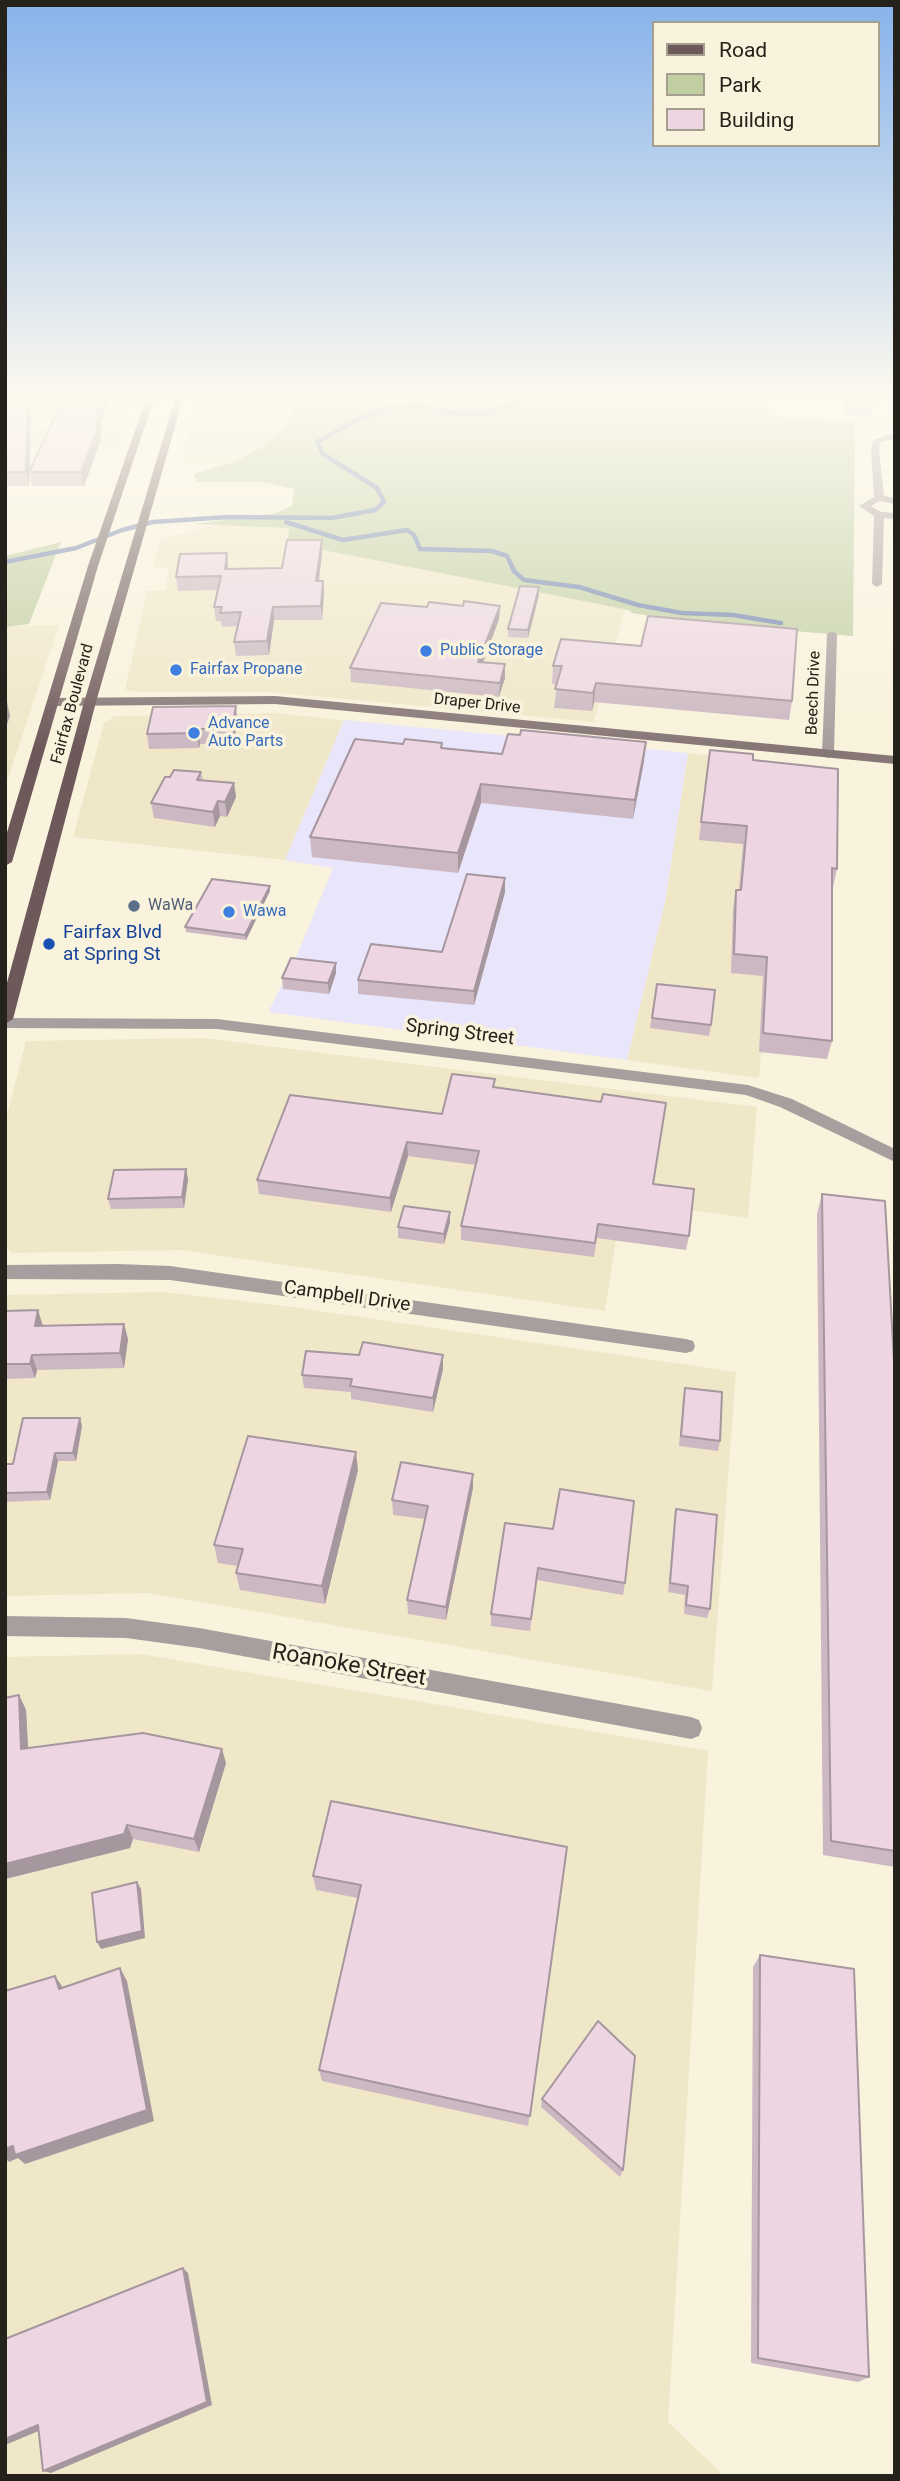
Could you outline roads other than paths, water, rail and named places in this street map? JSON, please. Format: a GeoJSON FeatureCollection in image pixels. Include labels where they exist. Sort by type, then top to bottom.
{"type":"FeatureCollection","features":[{"type":"Feature","properties":{"kind":"main road","name":"Fairfax Boulevard"},"geometry":{"type":"LineString","coordinates":[[5,863],[111,515]]}},
{"type":"Feature","properties":{"kind":"main road"},"geometry":{"type":"LineString","coordinates":[[127,515],[132,554]]}},
{"type":"Feature","properties":{"kind":"main road","name":"Fairfax Boulevard"},"geometry":{"type":"LineString","coordinates":[[5,1021],[90,702],[144,515]]}},
{"type":"Feature","properties":{"kind":"street"},"geometry":{"type":"LineString","coordinates":[[877,584],[879,515],[895,516]]}},
{"type":"Feature","properties":{"kind":"street","name":"Beech Drive"},"geometry":{"type":"LineString","coordinates":[[828,754],[832,634]]}},
{"type":"Feature","properties":{"kind":"street","name":"Draper Drive"},"geometry":{"type":"LineString","coordinates":[[55,702],[275,700],[895,760]]}},
{"type":"Feature","properties":{"kind":"street","name":"Spring Street"},"geometry":{"type":"LineString","coordinates":[[5,1021],[216,1024],[748,1090],[786,1103],[895,1156]]}},
{"type":"Feature","properties":{"kind":"street","name":"Campbell Drive"},"geometry":{"type":"LineString","coordinates":[[5,1272],[170,1273],[686,1346]]}},
{"type":"Feature","properties":{"kind":"street","name":"Roanoke Street"},"geometry":{"type":"LineString","coordinates":[[5,1626],[126,1628],[691,1728]]}},
{"type":"Feature","properties":{"kind":"waterway"},"geometry":{"type":"LineString","coordinates":[[5,562],[76,548],[122,530],[153,522],[228,517],[331,518],[349,515]]}},
{"type":"Feature","properties":{"kind":"waterway"},"geometry":{"type":"LineString","coordinates":[[286,522],[343,540],[407,530],[414,535],[420,549],[492,551],[507,556],[514,571],[524,580],[579,587],[638,605],[682,613],[733,615],[781,623]]}},
{"type":"Feature","properties":{"kind":"place","name":"Public Storage"},"geometry":{"type":"Point","coordinates":[426,651]}},
{"type":"Feature","properties":{"kind":"place","name":"Fairfax Propane"},"geometry":{"type":"Point","coordinates":[176,670]}},
{"type":"Feature","properties":{"kind":"place","name":"Advance Auto Parts"},"geometry":{"type":"Point","coordinates":[194,733]}},
{"type":"Feature","properties":{"kind":"place","name":"WaWa"},"geometry":{"type":"Point","coordinates":[134,906]}},
{"type":"Feature","properties":{"kind":"place","name":"Wawa"},"geometry":{"type":"Point","coordinates":[229,912]}},
{"type":"Feature","properties":{"kind":"place","name":"Fairfax Blvd at Spring St"},"geometry":{"type":"Point","coordinates":[49,944]}}]}
